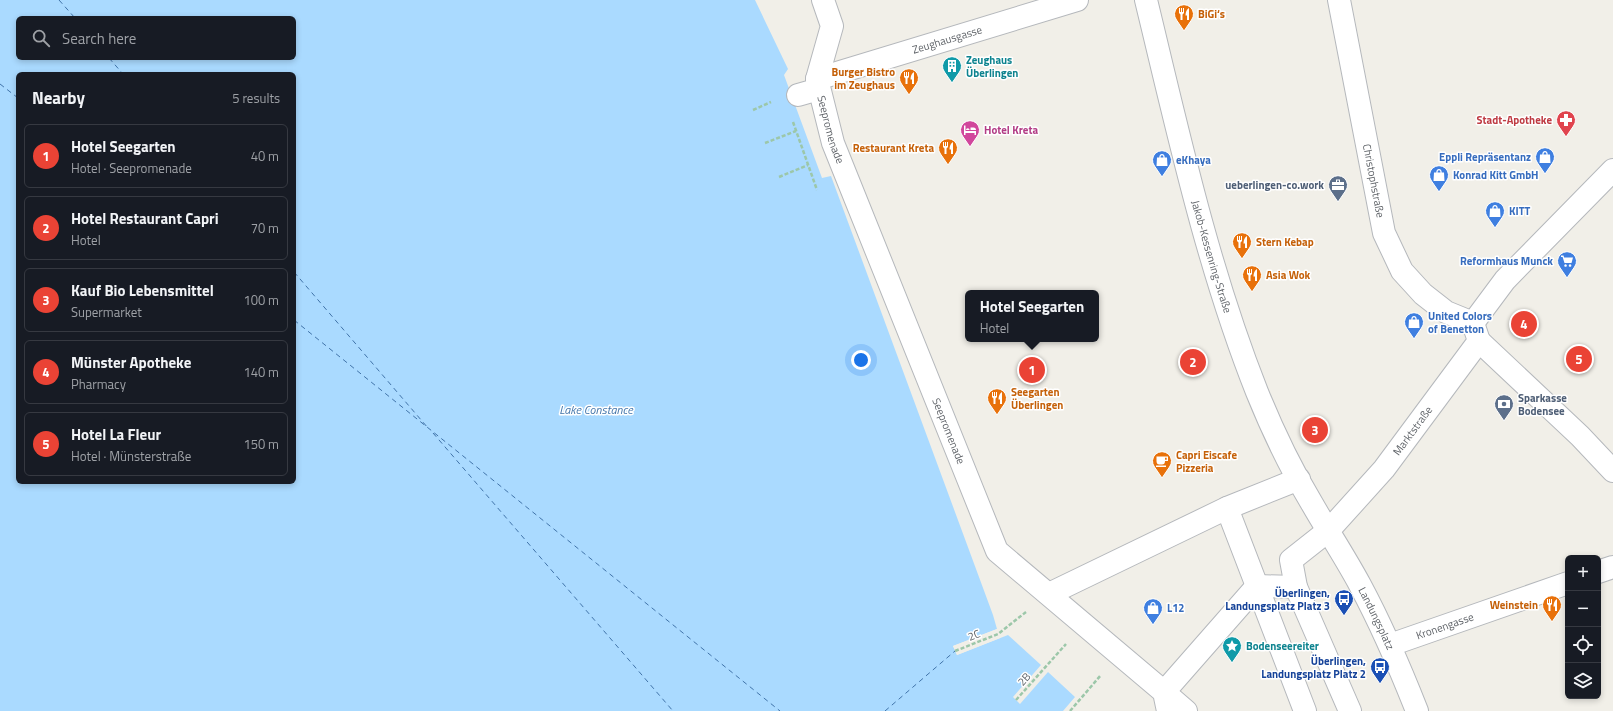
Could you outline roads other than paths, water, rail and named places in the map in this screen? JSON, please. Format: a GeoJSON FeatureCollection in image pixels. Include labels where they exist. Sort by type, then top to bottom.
{"type":"FeatureCollection","features":[{"type":"Feature","properties":{"kind":"street"},"geometry":{"type":"LineString","coordinates":[[818,84],[832,26],[823,0]]}},
{"type":"Feature","properties":{"kind":"street","name":"Zeughausgasse"},"geometry":{"type":"LineString","coordinates":[[818,84],[1077,0]]}},
{"type":"Feature","properties":{"kind":"street","name":"Jakob-Kessenring-Straße"},"geometry":{"type":"LineString","coordinates":[[1146,0],[1200,218],[1235,333],[1257,392],[1283,449],[1310,501]]}},
{"type":"Feature","properties":{"kind":"street","name":"Christophstraße"},"geometry":{"type":"LineString","coordinates":[[1339,0],[1384,233],[1402,271],[1423,294],[1446,312],[1476,332]]}},
{"type":"Feature","properties":{"kind":"street","name":"Seepromenade"},"geometry":{"type":"LineString","coordinates":[[798,95],[818,84],[833,144],[997,551],[1119,654],[1166,702],[1186,711]]}},
{"type":"Feature","properties":{"kind":"street","name":"Marktstraße"},"geometry":{"type":"LineString","coordinates":[[1329,530],[1384,469],[1476,332],[1504,280],[1613,170]]}},
{"type":"Feature","properties":{"kind":"street"},"geometry":{"type":"LineString","coordinates":[[1476,332],[1613,471]]}},
{"type":"Feature","properties":{"kind":"street"},"geometry":{"type":"LineString","coordinates":[[1049,594],[1227,508],[1299,479]]}},
{"type":"Feature","properties":{"kind":"street","name":"Landungsplatz"},"geometry":{"type":"LineString","coordinates":[[1310,501],[1329,530],[1361,586],[1390,645],[1417,711]]}},
{"type":"Feature","properties":{"kind":"street"},"geometry":{"type":"LineString","coordinates":[[1227,508],[1305,711]]}},
{"type":"Feature","properties":{"kind":"street"},"geometry":{"type":"LineString","coordinates":[[1329,530],[1292,560],[1296,587],[1350,711]]}},
{"type":"Feature","properties":{"kind":"street"},"geometry":{"type":"LineString","coordinates":[[1601,571],[1613,567]]}},
{"type":"Feature","properties":{"kind":"street","name":"Kronengasse"},"geometry":{"type":"LineString","coordinates":[[1390,645],[1565,584]]}},
{"type":"Feature","properties":{"kind":"street"},"geometry":{"type":"LineString","coordinates":[[1257,586],[1296,587]]}},
{"type":"Feature","properties":{"kind":"street"},"geometry":{"type":"LineString","coordinates":[[1166,702],[1257,586]]}},
{"type":"Feature","properties":{"kind":"water","name":"Lake Constance"},"geometry":{"type":"Polygon","coordinates":[[[0,0],[755,0],[788,69],[784,75],[822,178],[831,176],[993,615],[997,629],[953,646],[957,655],[1008,635],[1041,665],[1013,697],[1020,704],[1048,672],[1075,697],[1063,711],[0,711],[0,0]]]}},
{"type":"Feature","properties":{"kind":"place","name":"BiGi‘s"},"geometry":{"type":"Point","coordinates":[1184,31]}},
{"type":"Feature","properties":{"kind":"place","name":"Zeughaus Überlingen"},"geometry":{"type":"Point","coordinates":[952,83]}},
{"type":"Feature","properties":{"kind":"place","name":"Burger Bistro im Zeughaus"},"geometry":{"type":"Point","coordinates":[909,95]}},
{"type":"Feature","properties":{"kind":"place","name":"Stadt-Apotheke"},"geometry":{"type":"Point","coordinates":[1566,137]}},
{"type":"Feature","properties":{"kind":"place","name":"Hotel Kreta"},"geometry":{"type":"Point","coordinates":[970,147]}},
{"type":"Feature","properties":{"kind":"place","name":"Restaurant Kreta"},"geometry":{"type":"Point","coordinates":[948,165]}},
{"type":"Feature","properties":{"kind":"place","name":"Eppli Repräsentanz"},"geometry":{"type":"Point","coordinates":[1545,174]}},
{"type":"Feature","properties":{"kind":"place","name":"eKhaya"},"geometry":{"type":"Point","coordinates":[1162,177]}},
{"type":"Feature","properties":{"kind":"place","name":"Konrad Kitt GmbH"},"geometry":{"type":"Point","coordinates":[1439,192]}},
{"type":"Feature","properties":{"kind":"place","name":"ueberlingen-co.work"},"geometry":{"type":"Point","coordinates":[1338,202]}},
{"type":"Feature","properties":{"kind":"place","name":"KITT"},"geometry":{"type":"Point","coordinates":[1495,228]}},
{"type":"Feature","properties":{"kind":"place","name":"Stern Kebap"},"geometry":{"type":"Point","coordinates":[1242,259]}},
{"type":"Feature","properties":{"kind":"place","name":"Reformhaus Munck"},"geometry":{"type":"Point","coordinates":[1567,278]}},
{"type":"Feature","properties":{"kind":"place","name":"Asia Wok"},"geometry":{"type":"Point","coordinates":[1252,292]}},
{"type":"Feature","properties":{"kind":"place","name":"Münster Apotheke"},"geometry":{"type":"Point","coordinates":[1524,324]}},
{"type":"Feature","properties":{"kind":"place","name":"United Colors of Benetton"},"geometry":{"type":"Point","coordinates":[1414,339]}},
{"type":"Feature","properties":{"kind":"place","name":"Hotel La Fleur"},"geometry":{"type":"Point","coordinates":[1579,359]}},
{"type":"Feature","properties":{"kind":"place","name":"Hotel Restaurant Capri"},"geometry":{"type":"Point","coordinates":[1193,362]}},
{"type":"Feature","properties":{"kind":"place","name":"Hotel Seegarten"},"geometry":{"type":"Point","coordinates":[1032,370]}},
{"type":"Feature","properties":{"kind":"place","name":"Seegarten Überlingen"},"geometry":{"type":"Point","coordinates":[997,415]}},
{"type":"Feature","properties":{"kind":"place","name":"Sparkasse Bodensee"},"geometry":{"type":"Point","coordinates":[1504,421]}},
{"type":"Feature","properties":{"kind":"place","name":"Kauf Bio Lebensmittel"},"geometry":{"type":"Point","coordinates":[1315,430]}},
{"type":"Feature","properties":{"kind":"place","name":"Capri Eiscafe Pizzeria"},"geometry":{"type":"Point","coordinates":[1162,478]}},
{"type":"Feature","properties":{"kind":"place","name":"Überlingen, Landungsplatz Platz 3"},"geometry":{"type":"Point","coordinates":[1344,616]}},
{"type":"Feature","properties":{"kind":"place","name":"Weinstein"},"geometry":{"type":"Point","coordinates":[1552,622]}},
{"type":"Feature","properties":{"kind":"place","name":"L12"},"geometry":{"type":"Point","coordinates":[1153,625]}},
{"type":"Feature","properties":{"kind":"place","name":"Bodenseereiter"},"geometry":{"type":"Point","coordinates":[1232,663]}},
{"type":"Feature","properties":{"kind":"place","name":"Überlingen, Landungsplatz Platz 2"},"geometry":{"type":"Point","coordinates":[1380,684]}}]}
